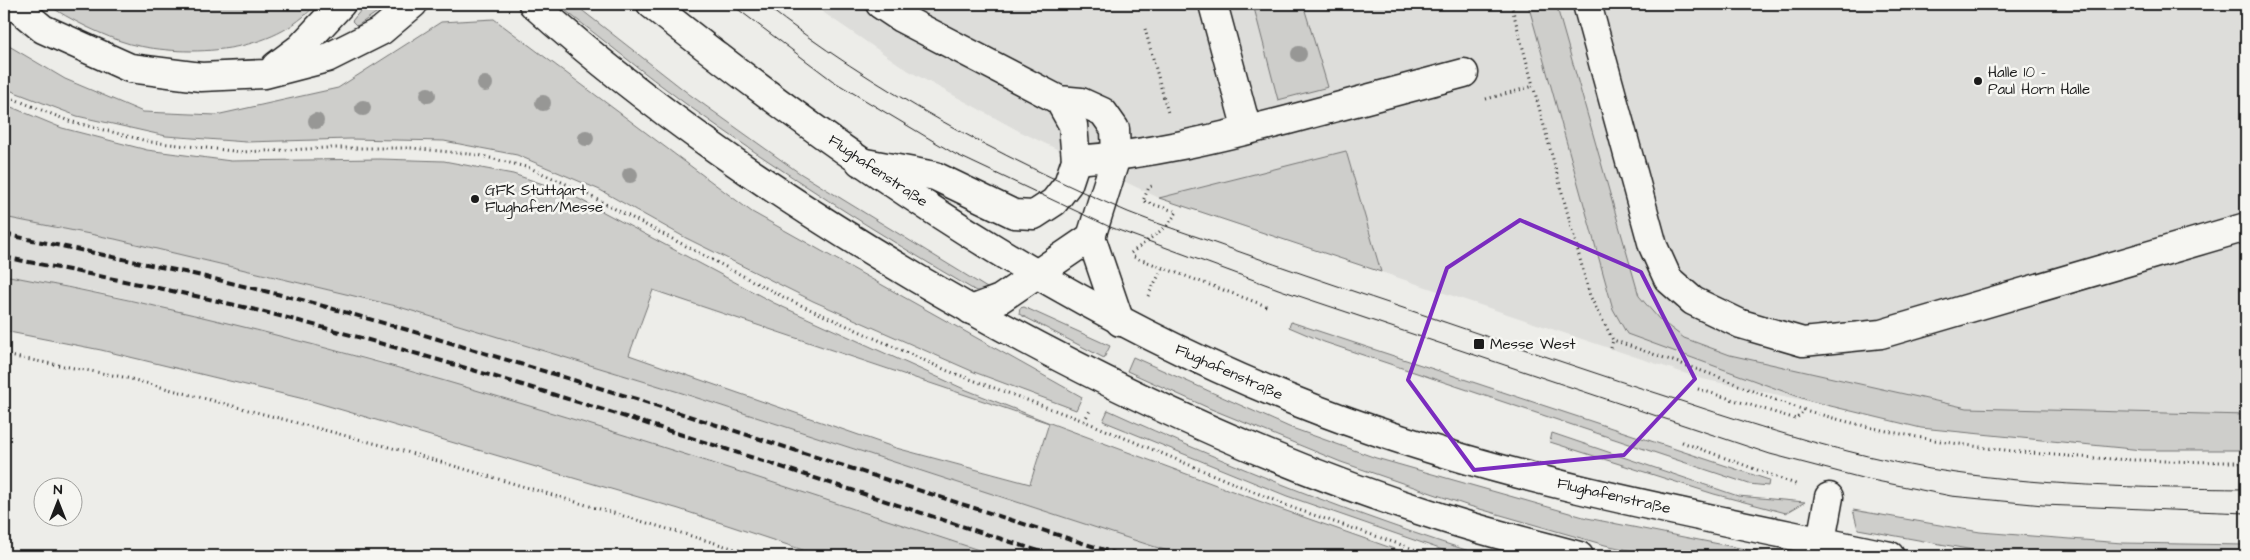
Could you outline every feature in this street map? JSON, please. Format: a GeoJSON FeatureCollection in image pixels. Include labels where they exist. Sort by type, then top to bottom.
{"type":"FeatureCollection","features":[{"type":"Feature","properties":{"kind":"main road"},"geometry":{"type":"LineString","coordinates":[[13,4],[43,29],[130,68],[201,77],[265,74],[327,58],[381,31],[413,4]]}},
{"type":"Feature","properties":{"kind":"main road"},"geometry":{"type":"LineString","coordinates":[[265,74],[300,48],[341,4]]}},
{"type":"Feature","properties":{"kind":"main road"},"geometry":{"type":"LineString","coordinates":[[533,4],[574,40],[705,143],[827,225],[971,310],[1104,382],[1220,434],[1339,481],[1447,520],[1579,556]]}},
{"type":"Feature","properties":{"kind":"main road","name":"Flughafenstraße"},"geometry":{"type":"LineString","coordinates":[[651,4],[713,53],[860,162],[1038,275],[1120,322],[1271,392],[1375,431],[1488,465],[1616,497],[1890,556]]}},
{"type":"Feature","properties":{"kind":"main road"},"geometry":{"type":"LineString","coordinates":[[880,4],[901,18],[1058,100],[1081,102],[1103,112],[1115,130],[1116,157],[1091,237],[1120,322]]}},
{"type":"Feature","properties":{"kind":"main road"},"geometry":{"type":"LineString","coordinates":[[1212,4],[1247,130]]}},
{"type":"Feature","properties":{"kind":"main road"},"geometry":{"type":"LineString","coordinates":[[1587,4],[1653,246],[1668,279],[1693,301],[1741,324],[1803,342],[1881,334],[2246,227]]}},
{"type":"Feature","properties":{"kind":"main road"},"geometry":{"type":"LineString","coordinates":[[1076,160],[1116,157],[1177,146],[1247,130],[1464,73]]}},
{"type":"Feature","properties":{"kind":"main road"},"geometry":{"type":"LineString","coordinates":[[860,162],[935,176],[1014,214],[1034,215],[1054,202],[1068,184],[1076,160],[1073,125],[1058,100]]}},
{"type":"Feature","properties":{"kind":"main road"},"geometry":{"type":"LineString","coordinates":[[971,310],[1000,299],[1038,275],[1091,237]]}},
{"type":"Feature","properties":{"kind":"main road"},"geometry":{"type":"LineString","coordinates":[[1821,541],[1829,497]]}},
{"type":"Feature","properties":{"kind":"path"},"geometry":{"type":"LineString","coordinates":[[1511,4],[1590,296],[1613,340],[1611,348]]}},
{"type":"Feature","properties":{"kind":"path"},"geometry":{"type":"LineString","coordinates":[[1144,29],[1177,146]]}},
{"type":"Feature","properties":{"kind":"path"},"geometry":{"type":"LineString","coordinates":[[4,95],[70,121],[151,142],[243,152],[327,148],[411,148],[478,155],[530,168],[576,188],[787,299],[948,371],[1084,421],[1293,508],[1434,556]]}},
{"type":"Feature","properties":{"kind":"path"},"geometry":{"type":"LineString","coordinates":[[1158,185],[1149,187],[1143,201],[1177,212],[1167,226],[1128,255],[1269,307]]}},
{"type":"Feature","properties":{"kind":"path"},"geometry":{"type":"LineString","coordinates":[[1613,340],[1804,410],[1890,432],[1963,445],[2068,456],[2166,462],[2246,462]]}},
{"type":"Feature","properties":{"kind":"path"},"geometry":{"type":"LineString","coordinates":[[4,355],[123,377],[400,450],[759,556]]}},
{"type":"Feature","properties":{"kind":"path"},"geometry":{"type":"LineString","coordinates":[[1698,388],[1796,420],[1804,410]]}},
{"type":"Feature","properties":{"kind":"path"},"geometry":{"type":"LineString","coordinates":[[1682,442],[1829,497]]}},
{"type":"Feature","properties":{"kind":"highlighted area"},"geometry":{"type":"Polygon","coordinates":[[[1520,220],[1641,272],[1695,379],[1624,455],[1474,470],[1408,380],[1447,268],[1520,220]]]}},
{"type":"Feature","properties":{"kind":"shaded area"},"geometry":{"type":"Polygon","coordinates":[[[47,4],[316,4],[298,21],[278,33],[255,42],[230,48],[178,51],[120,41],[76,21],[47,4]]]}},
{"type":"Feature","properties":{"kind":"shaded area"},"geometry":{"type":"Polygon","coordinates":[[[366,4],[389,4],[357,26],[352,21],[366,4]]]}},
{"type":"Feature","properties":{"kind":"shaded area"},"geometry":{"type":"Polygon","coordinates":[[[557,4],[574,4],[689,94],[798,172],[987,288],[986,291],[976,291],[939,269],[865,224],[757,153],[653,80],[557,4]]]}},
{"type":"Feature","properties":{"kind":"shaded area"},"geometry":{"type":"Polygon","coordinates":[[[811,4],[2246,4],[2246,444],[1917,424],[1702,379],[1159,198],[1019,131],[909,71],[811,4]]]}},
{"type":"Feature","properties":{"kind":"shaded area"},"geometry":{"type":"Polygon","coordinates":[[[1253,4],[1303,4],[1328,87],[1278,100],[1253,4]]]}},
{"type":"Feature","properties":{"kind":"shaded area"},"geometry":{"type":"Polygon","coordinates":[[[1528,4],[1556,4],[1639,296],[1659,319],[1684,338],[1730,355],[1967,408],[2246,415],[2246,450],[2142,450],[1921,428],[1810,401],[1627,334],[1613,309],[1528,4]]]}},
{"type":"Feature","properties":{"kind":"shaded area"},"geometry":{"type":"Polygon","coordinates":[[[494,19],[752,212],[1082,397],[1076,410],[974,372],[813,301],[686,238],[600,190],[517,155],[444,141],[350,139],[246,142],[166,136],[77,116],[4,88],[4,43],[65,79],[143,112],[216,115],[338,88],[441,22],[494,19]]]}},
{"type":"Feature","properties":{"kind":"shaded area"},"geometry":{"type":"Polygon","coordinates":[[[4,104],[62,128],[147,150],[231,161],[380,159],[444,161],[513,174],[564,191],[774,303],[964,389],[1275,507],[1414,556],[1183,556],[682,393],[396,306],[115,239],[4,217],[4,104]],[[653,290],[629,355],[896,448],[1030,484],[1049,423],[653,290]]]}},
{"type":"Feature","properties":{"kind":"shaded area"},"geometry":{"type":"Polygon","coordinates":[[[1346,151],[1381,272],[1159,198],[1346,151]]]}},
{"type":"Feature","properties":{"kind":"shaded area"},"geometry":{"type":"Polygon","coordinates":[[[4,217],[115,239],[396,306],[682,393],[1183,556],[997,556],[668,450],[383,362],[107,294],[4,275],[4,217]]]}},
{"type":"Feature","properties":{"kind":"shaded area"},"geometry":{"type":"Polygon","coordinates":[[[4,275],[131,300],[381,363],[628,436],[997,556],[821,556],[679,509],[308,400],[101,350],[4,331],[4,275]]]}},
{"type":"Feature","properties":{"kind":"shaded area"},"geometry":{"type":"Polygon","coordinates":[[[1024,307],[1110,346],[1104,358],[1019,314],[1020,308],[1024,307]]]}},
{"type":"Feature","properties":{"kind":"shaded area"},"geometry":{"type":"Polygon","coordinates":[[[1291,322],[1769,480],[1768,486],[1749,484],[1324,342],[1289,327],[1291,322]]]}},
{"type":"Feature","properties":{"kind":"shaded area"},"geometry":{"type":"Polygon","coordinates":[[[1133,357],[1289,427],[1376,458],[1587,518],[1780,556],[1656,556],[1605,545],[1466,505],[1341,462],[1211,409],[1127,371],[1133,357]]]}},
{"type":"Feature","properties":{"kind":"shaded area"},"geometry":{"type":"Polygon","coordinates":[[[1108,410],[1294,489],[1437,541],[1485,556],[1460,556],[1287,496],[1103,421],[1108,410]]]}},
{"type":"Feature","properties":{"kind":"shaded area"},"geometry":{"type":"Polygon","coordinates":[[[1552,433],[1738,496],[1805,502],[1786,513],[1714,494],[1550,442],[1552,433]]]}},
{"type":"Feature","properties":{"kind":"shaded area"},"geometry":{"type":"Polygon","coordinates":[[[1853,510],[1980,532],[2122,543],[2245,545],[2246,556],[2029,556],[1984,552],[1858,529],[1853,510]]]}},
{"type":"Feature","properties":{"kind":"tram line"},"geometry":{"type":"LineString","coordinates":[[731,4],[833,81],[955,154],[1110,227],[1281,290],[1770,454],[1862,478],[1951,496],[2043,505],[2246,513]]}},
{"type":"Feature","properties":{"kind":"tram line"},"geometry":{"type":"LineString","coordinates":[[764,4],[849,65],[939,120],[1080,191],[1164,226],[1618,381],[1806,440],[1930,469],[2048,483],[2127,487],[2246,489]]}},
{"type":"Feature","properties":{"kind":"railway"},"geometry":{"type":"LineString","coordinates":[[4,234],[189,273],[302,300],[408,330],[636,399],[1123,556]]}},
{"type":"Feature","properties":{"kind":"railway"},"geometry":{"type":"LineString","coordinates":[[4,257],[226,303],[394,347],[584,404],[1054,556]]}},
{"type":"Feature","properties":{"kind":"place","name":"Halle 10 - Paul Horn Halle"},"geometry":{"type":"Point","coordinates":[1978,81]}},
{"type":"Feature","properties":{"kind":"place","name":"GFK Stuttgart Flughafen/Messe"},"geometry":{"type":"Point","coordinates":[475,199]}},
{"type":"Feature","properties":{"kind":"place","name":"Messe West"},"geometry":{"type":"Point","coordinates":[1479,344]}}]}
